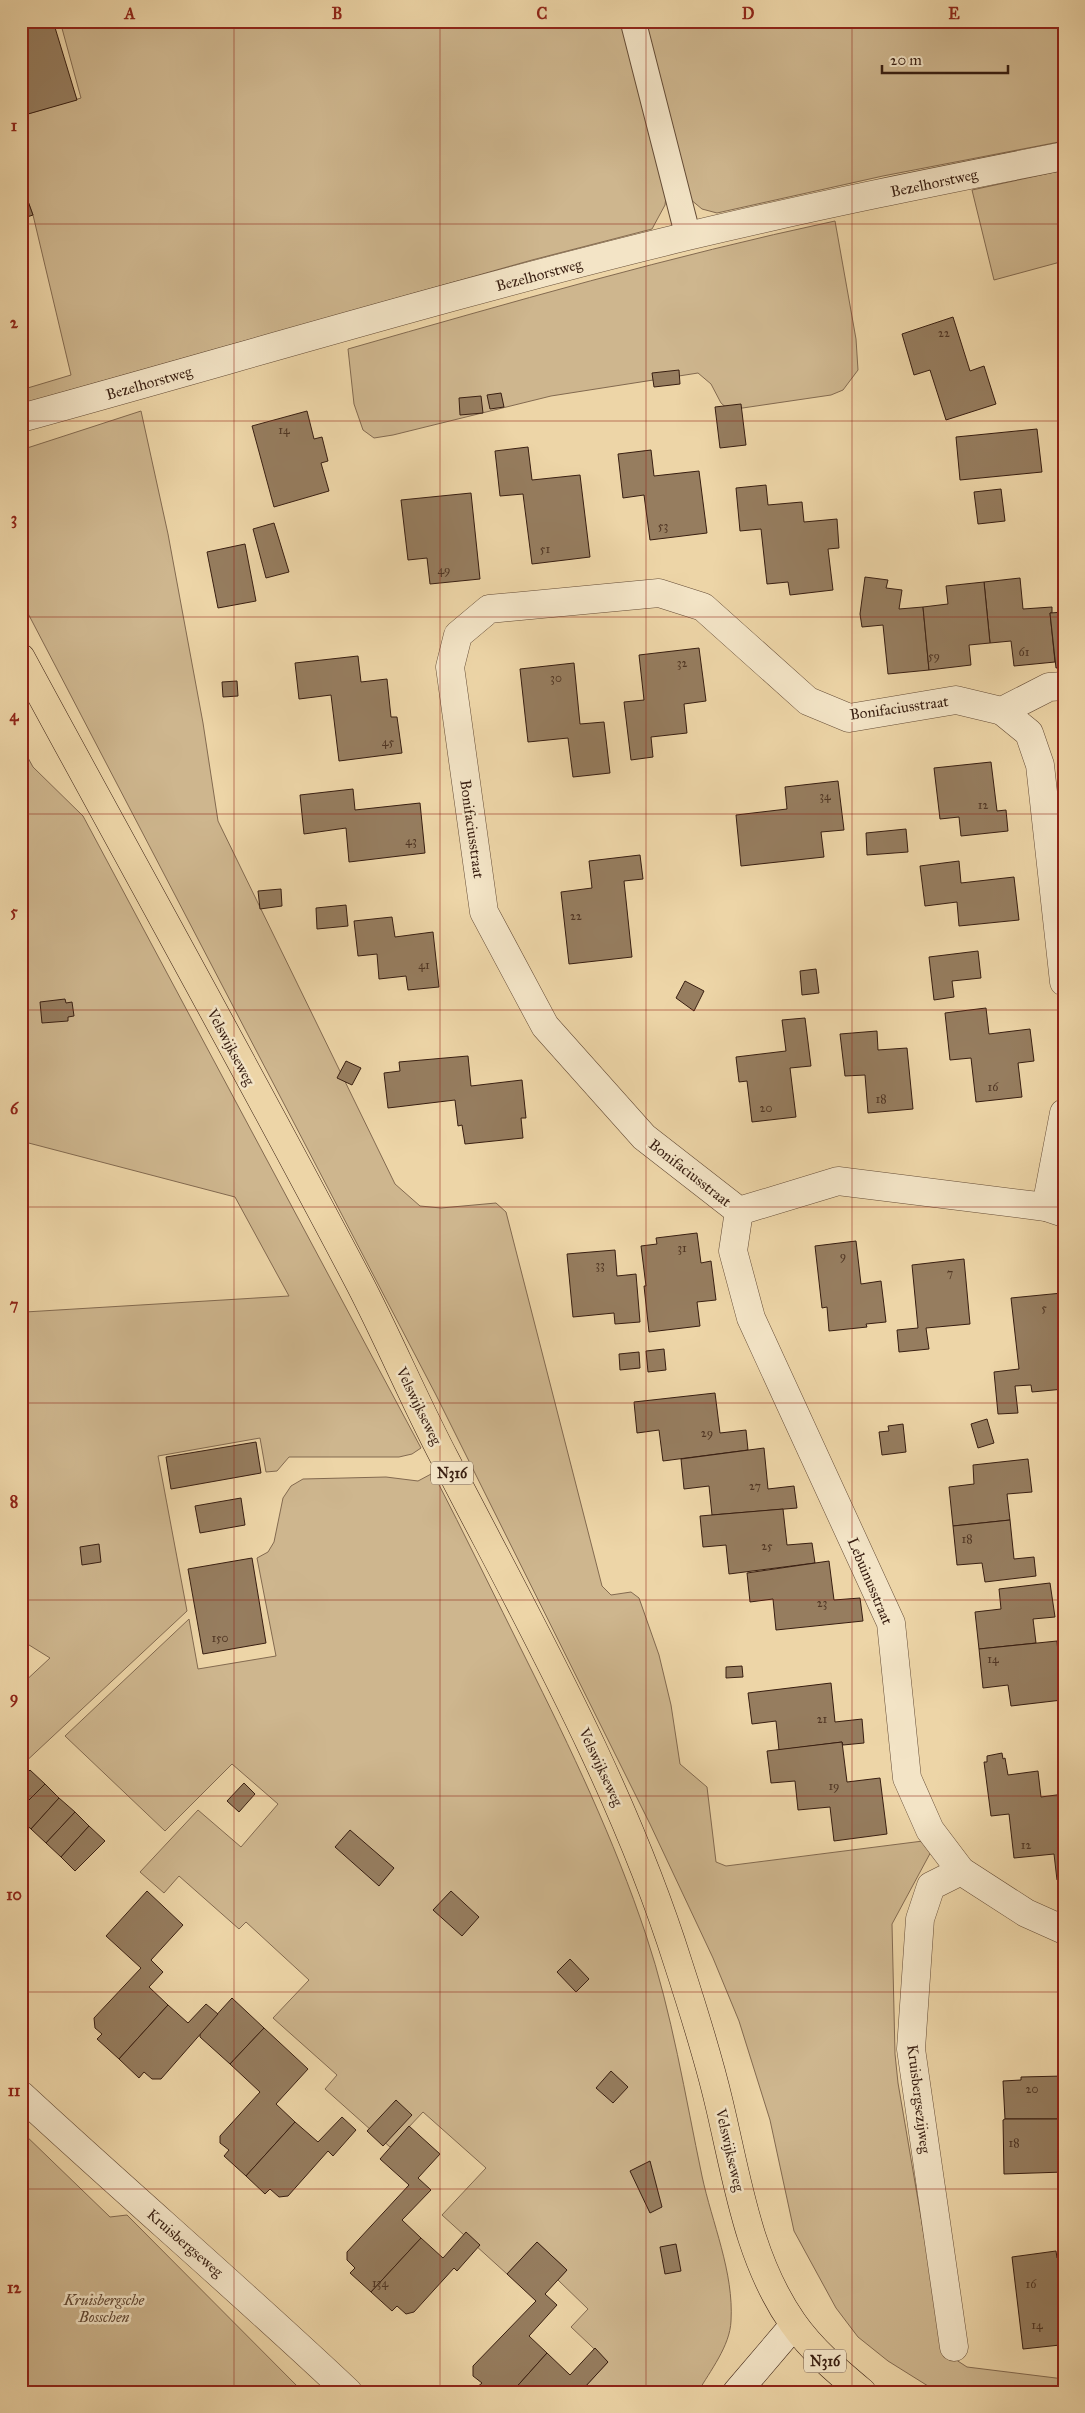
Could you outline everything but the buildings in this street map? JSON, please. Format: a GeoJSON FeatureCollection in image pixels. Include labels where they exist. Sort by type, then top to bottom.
{"type":"FeatureCollection","features":[{"type":"Feature","properties":{"kind":"main road","name":"Velswijkseweg"},"geometry":{"type":"LineString","coordinates":[[21,658],[361,1287],[443,1456],[535,1627],[610,1785],[650,1883],[679,1966],[712,2072],[747,2221],[760,2262],[794,2325]]}},
{"type":"Feature","properties":{"kind":"main road","name":"N316"},"geometry":{"type":"LineString","coordinates":[[794,2325],[827,2363],[862,2392]]}},
{"type":"Feature","properties":{"kind":"street","name":"Bezelhorstweg"},"geometry":{"type":"LineString","coordinates":[[21,418],[541,274],[688,236],[1064,156]]}},
{"type":"Feature","properties":{"kind":"street","name":"Bonifaciusstraat"},"geometry":{"type":"LineString","coordinates":[[1064,982],[1040,765],[1029,733],[1002,711],[956,700],[849,718],[808,701],[703,607],[659,593],[489,609],[458,635],[450,667],[484,912],[545,1026],[644,1138],[739,1211],[838,1181],[1055,1210],[1064,1113]]}},
{"type":"Feature","properties":{"kind":"street"},"geometry":{"type":"LineString","coordinates":[[1002,711],[1049,688],[1064,686]]}},
{"type":"Feature","properties":{"kind":"street","name":"Lebuinusstraat"},"geometry":{"type":"LineString","coordinates":[[739,1211],[733,1251],[751,1318],[891,1623],[907,1778],[930,1830],[961,1871],[1026,1913],[1064,1930]]}},
{"type":"Feature","properties":{"kind":"street","name":"Kruisbergsezijweg"},"geometry":{"type":"LineString","coordinates":[[954,2346],[910,2048],[920,1919],[931,1886],[961,1871]]}},
{"type":"Feature","properties":{"kind":"street","name":"Kruisbergseweg"},"geometry":{"type":"LineString","coordinates":[[21,2095],[98,2166],[266,2314],[348,2392]]}},
{"type":"Feature","properties":{"kind":"street"},"geometry":{"type":"LineString","coordinates":[[737,2392],[794,2325]]}},
{"type":"Feature","properties":{"kind":"lane"},"geometry":{"type":"LineString","coordinates":[[633,21],[688,236]]}},
{"type":"Feature","properties":{"kind":"green space"},"geometry":{"type":"Polygon","coordinates":[[[60,21],[622,21],[666,197],[665,205],[652,229],[532,260],[21,404],[21,390],[71,375],[33,215],[21,182],[21,116],[81,98],[60,21]]]}},
{"type":"Feature","properties":{"kind":"green space"},"geometry":{"type":"Polygon","coordinates":[[[640,21],[1064,21],[1064,141],[883,176],[717,213],[702,209],[690,199],[640,21]]]}},
{"type":"Feature","properties":{"kind":"green space"},"geometry":{"type":"Polygon","coordinates":[[[1064,170],[1064,261],[994,280],[972,190],[1064,170]]]}},
{"type":"Feature","properties":{"kind":"green space"},"geometry":{"type":"Polygon","coordinates":[[[835,221],[856,339],[858,370],[843,390],[831,395],[729,410],[721,403],[711,384],[698,373],[551,396],[393,435],[374,438],[363,430],[354,404],[348,349],[651,265],[835,221]]]}},
{"type":"Feature","properties":{"kind":"green space"},"geometry":{"type":"Polygon","coordinates":[[[141,411],[168,534],[203,723],[218,821],[395,1184],[420,1206],[441,1208],[496,1203],[506,1212],[602,1586],[611,1595],[631,1592],[639,1598],[659,1655],[671,1705],[680,1764],[707,1787],[716,1862],[726,1866],[923,1841],[933,1848],[892,1924],[895,2054],[898,2083],[944,2352],[967,2367],[1064,2379],[1064,2392],[941,2392],[888,2361],[858,2337],[836,2308],[794,2231],[770,2120],[739,2021],[713,1958],[650,1824],[436,1395],[21,600],[21,450],[141,411]]]}},
{"type":"Feature","properties":{"kind":"green space"},"geometry":{"type":"Polygon","coordinates":[[[21,745],[33,767],[83,816],[421,1448],[412,1454],[399,1457],[289,1457],[277,1471],[266,1472],[260,1438],[158,1456],[187,1611],[21,1766],[21,1685],[50,1658],[21,1640],[21,1229],[25,1312],[289,1296],[235,1197],[21,1141],[21,745]]]}},
{"type":"Feature","properties":{"kind":"green space"},"geometry":{"type":"Polygon","coordinates":[[[433,1473],[543,1693],[591,1795],[634,1899],[655,1964],[677,2054],[706,2194],[726,2266],[731,2303],[731,2321],[727,2340],[719,2358],[698,2392],[589,2392],[584,2388],[608,2362],[571,2327],[588,2309],[558,2280],[567,2270],[537,2242],[507,2274],[442,2215],[486,2168],[423,2112],[390,2147],[325,2089],[337,2075],[273,2018],[309,1980],[246,1922],[239,1929],[179,1876],[164,1893],[140,1872],[198,1810],[241,1847],[278,1804],[232,1764],[165,1831],[65,1736],[189,1619],[198,1669],[276,1656],[257,1558],[268,1552],[274,1542],[283,1498],[291,1486],[303,1479],[386,1477],[418,1481],[433,1473]]]}},
{"type":"Feature","properties":{"kind":"green space","name":"Kruisbergsche Bosschen"},"geometry":{"type":"Polygon","coordinates":[[[21,2131],[110,2217],[127,2215],[303,2392],[21,2392],[21,2131]]]}}]}
